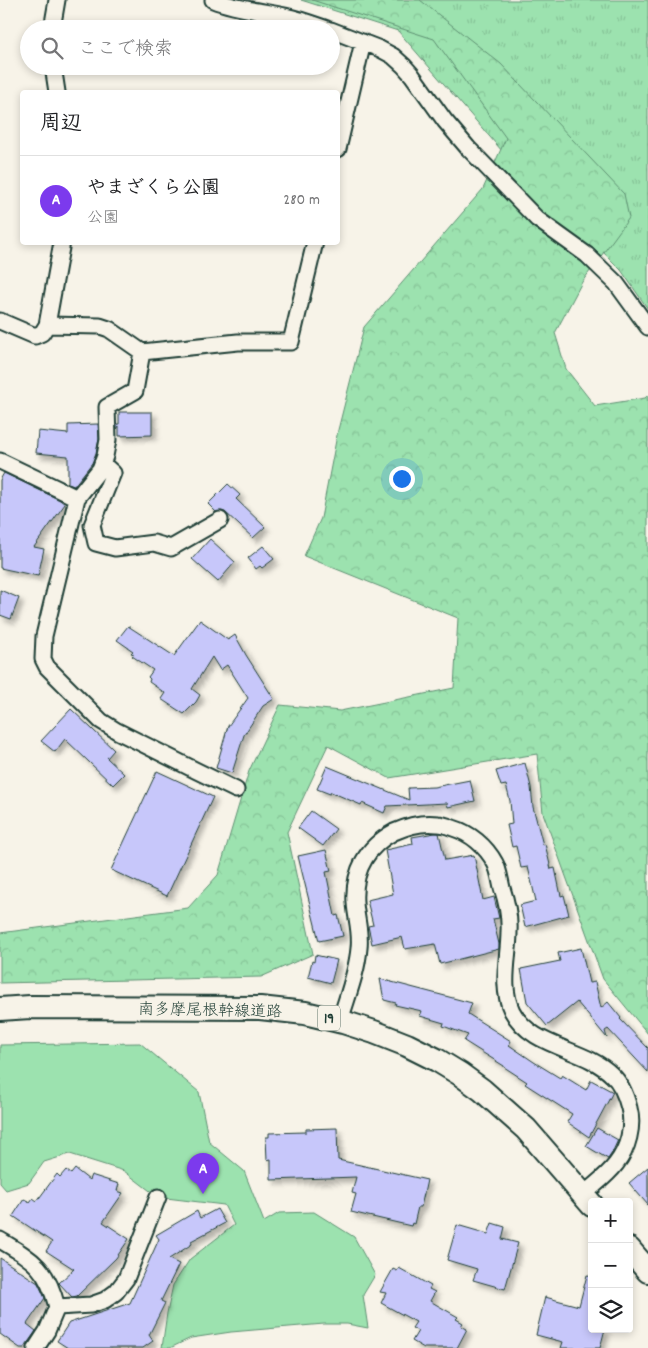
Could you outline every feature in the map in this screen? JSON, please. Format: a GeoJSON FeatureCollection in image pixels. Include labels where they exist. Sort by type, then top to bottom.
{"type":"FeatureCollection","features":[{"type":"Feature","properties":{"kind":"main road","name":"南多摩尾根幹線道路"},"geometry":{"type":"LineString","coordinates":[[0,1009],[30,1007],[260,1008],[305,1013],[340,1021],[407,1045],[460,1074],[488,1095],[526,1129],[587,1200]]}},
{"type":"Feature","properties":{"kind":"main road"},"geometry":{"type":"LineString","coordinates":[[633,1254],[648,1271]]}},
{"type":"Feature","properties":{"kind":"street"},"geometry":{"type":"LineString","coordinates":[[54,20],[57,0]]}},
{"type":"Feature","properties":{"kind":"street"},"geometry":{"type":"LineString","coordinates":[[213,0],[229,6],[301,20]]}},
{"type":"Feature","properties":{"kind":"street"},"geometry":{"type":"LineString","coordinates":[[340,33],[393,56],[404,66],[445,121],[468,148],[537,219],[587,255],[616,283],[648,327]]}},
{"type":"Feature","properties":{"kind":"street"},"geometry":{"type":"LineString","coordinates":[[340,140],[362,42]]}},
{"type":"Feature","properties":{"kind":"street"},"geometry":{"type":"LineString","coordinates":[[54,75],[57,90]]}},
{"type":"Feature","properties":{"kind":"street"},"geometry":{"type":"LineString","coordinates":[[0,321],[34,336],[42,333],[47,325],[61,245]]}},
{"type":"Feature","properties":{"kind":"street"},"geometry":{"type":"LineString","coordinates":[[47,325],[100,326],[110,329],[142,352],[238,342],[291,342],[314,245]]}},
{"type":"Feature","properties":{"kind":"street"},"geometry":{"type":"LineString","coordinates":[[142,352],[136,392],[107,407],[108,440],[100,469],[77,498],[44,636],[43,659],[47,667],[101,721],[117,731],[236,790]]}},
{"type":"Feature","properties":{"kind":"street"},"geometry":{"type":"LineString","coordinates":[[0,461],[77,498]]}},
{"type":"Feature","properties":{"kind":"street"},"geometry":{"type":"LineString","coordinates":[[102,462],[113,473],[92,526],[96,543],[115,548],[154,543],[171,548],[220,520]]}},
{"type":"Feature","properties":{"kind":"street"},"geometry":{"type":"LineString","coordinates":[[340,1021],[357,964],[359,930],[355,904],[355,882],[362,861],[377,843],[395,832],[415,824],[438,824],[461,830],[481,844],[496,863],[509,912],[510,931],[506,976],[507,995],[512,1011],[523,1026],[536,1036],[599,1064],[613,1075],[626,1094],[631,1128],[626,1148],[616,1165],[587,1200]]}},
{"type":"Feature","properties":{"kind":"street"},"geometry":{"type":"LineString","coordinates":[[57,1307],[91,1306],[105,1300],[116,1292],[126,1279],[158,1197]]}},
{"type":"Feature","properties":{"kind":"street"},"geometry":{"type":"LineString","coordinates":[[0,1240],[35,1263],[47,1278],[53,1292],[57,1307],[47,1331],[36,1348]]}},
{"type":"Feature","properties":{"kind":"green space"},"geometry":{"type":"Polygon","coordinates":[[[301,0],[648,0],[648,309],[621,270],[509,159],[398,31],[301,0]]]}},
{"type":"Feature","properties":{"kind":"green space"},"geometry":{"type":"Polygon","coordinates":[[[312,0],[420,0],[501,64],[624,194],[629,218],[582,282],[555,333],[566,369],[595,406],[645,398],[648,395],[648,1034],[603,979],[543,813],[537,754],[389,778],[328,745],[287,832],[313,954],[261,977],[0,983],[0,933],[188,908],[218,875],[249,771],[280,705],[340,711],[454,688],[458,618],[304,556],[321,518],[338,430],[364,327],[483,189],[506,138],[434,39],[312,0]]]}},
{"type":"Feature","properties":{"kind":"green space"},"geometry":{"type":"Polygon","coordinates":[[[140,1043],[199,1092],[209,1142],[244,1171],[264,1222],[279,1213],[314,1212],[354,1237],[375,1275],[363,1295],[368,1328],[347,1324],[324,1324],[231,1332],[191,1338],[170,1348],[162,1348],[173,1285],[190,1259],[234,1225],[224,1205],[158,1197],[124,1171],[70,1154],[44,1162],[29,1183],[6,1190],[0,1183],[0,1045],[140,1043]]]}},
{"type":"Feature","properties":{"kind":"building"},"geometry":{"type":"Polygon","coordinates":[[[119,412],[152,412],[152,435],[119,436],[119,426],[117,429],[117,424],[119,424],[119,412]]]}},
{"type":"Feature","properties":{"kind":"building"},"geometry":{"type":"Polygon","coordinates":[[[98,424],[99,439],[96,453],[92,463],[74,486],[68,484],[68,456],[36,453],[38,431],[68,434],[68,425],[98,424]]]}},
{"type":"Feature","properties":{"kind":"building"},"geometry":{"type":"Polygon","coordinates":[[[4,473],[65,504],[34,547],[44,549],[38,576],[0,568],[0,480],[4,473]]]}},
{"type":"Feature","properties":{"kind":"building"},"geometry":{"type":"Polygon","coordinates":[[[228,484],[240,495],[236,499],[265,527],[253,538],[225,512],[216,512],[208,504],[228,484]]]}},
{"type":"Feature","properties":{"kind":"building"},"geometry":{"type":"Polygon","coordinates":[[[210,539],[235,562],[218,582],[192,559],[210,539]]]}},
{"type":"Feature","properties":{"kind":"building"},"geometry":{"type":"Polygon","coordinates":[[[263,546],[274,559],[262,568],[260,566],[256,569],[248,558],[263,546]]]}},
{"type":"Feature","properties":{"kind":"building"},"geometry":{"type":"Polygon","coordinates":[[[0,590],[19,598],[11,619],[0,615],[0,590]]]}},
{"type":"Feature","properties":{"kind":"building"},"geometry":{"type":"Polygon","coordinates":[[[200,620],[228,640],[235,635],[274,699],[263,706],[244,735],[232,773],[216,768],[228,726],[248,698],[227,665],[220,670],[212,657],[192,689],[200,695],[184,714],[161,699],[165,693],[149,682],[150,679],[148,677],[153,670],[132,656],[134,654],[131,653],[133,651],[117,640],[128,626],[174,656],[200,620]]]}},
{"type":"Feature","properties":{"kind":"building"},"geometry":{"type":"Polygon","coordinates":[[[71,709],[114,750],[107,758],[124,774],[113,785],[65,739],[55,752],[41,741],[71,709]]]}},
{"type":"Feature","properties":{"kind":"building"},"geometry":{"type":"Polygon","coordinates":[[[525,763],[531,787],[533,807],[543,845],[545,844],[551,869],[555,868],[561,896],[564,895],[569,915],[525,927],[520,905],[536,901],[528,867],[521,868],[516,846],[512,847],[507,825],[512,824],[510,801],[506,785],[501,786],[496,771],[525,763]]]}},
{"type":"Feature","properties":{"kind":"building"},"geometry":{"type":"Polygon","coordinates":[[[327,766],[409,800],[408,788],[434,787],[470,780],[475,801],[448,807],[447,803],[387,806],[384,813],[362,803],[361,805],[331,792],[330,794],[317,789],[327,766]]]}},
{"type":"Feature","properties":{"kind":"building"},"geometry":{"type":"Polygon","coordinates":[[[157,771],[213,797],[167,896],[111,870],[157,771]]]}},
{"type":"Feature","properties":{"kind":"building"},"geometry":{"type":"Polygon","coordinates":[[[311,811],[336,829],[323,846],[298,828],[311,811]]]}},
{"type":"Feature","properties":{"kind":"building"},"geometry":{"type":"Polygon","coordinates":[[[439,833],[445,860],[474,855],[483,900],[494,897],[499,918],[493,919],[499,949],[440,964],[435,944],[405,949],[402,937],[372,944],[368,926],[373,925],[367,900],[393,894],[385,850],[413,844],[412,837],[439,833]]]}},
{"type":"Feature","properties":{"kind":"building"},"geometry":{"type":"Polygon","coordinates":[[[326,850],[331,871],[326,872],[335,916],[338,915],[343,936],[319,941],[298,856],[326,850]]]}},
{"type":"Feature","properties":{"kind":"building"},"geometry":{"type":"Polygon","coordinates":[[[581,948],[589,983],[595,982],[601,1008],[608,1002],[620,1019],[648,1048],[648,1072],[608,1029],[605,1031],[607,1038],[577,1002],[547,1026],[527,1002],[521,969],[560,961],[558,953],[581,948]]]}},
{"type":"Feature","properties":{"kind":"building"},"geometry":{"type":"Polygon","coordinates":[[[315,955],[337,960],[331,983],[308,977],[315,955]]]}},
{"type":"Feature","properties":{"kind":"building"},"geometry":{"type":"Polygon","coordinates":[[[380,979],[472,1003],[468,1014],[511,1041],[509,1045],[534,1062],[560,1078],[562,1075],[586,1090],[591,1080],[613,1092],[589,1137],[567,1122],[572,1114],[525,1084],[527,1082],[504,1066],[464,1041],[468,1035],[443,1026],[444,1023],[420,1016],[422,1011],[395,1005],[396,1003],[384,1000],[380,979]]]}},
{"type":"Feature","properties":{"kind":"building"},"geometry":{"type":"Polygon","coordinates":[[[337,1128],[338,1160],[427,1180],[421,1207],[418,1207],[414,1224],[412,1223],[411,1226],[351,1212],[356,1194],[352,1193],[356,1177],[271,1180],[271,1159],[267,1160],[266,1137],[269,1137],[269,1133],[306,1132],[306,1129],[337,1128]]]}},
{"type":"Feature","properties":{"kind":"building"},"geometry":{"type":"Polygon","coordinates":[[[597,1128],[618,1140],[608,1159],[586,1146],[597,1128]]]}},
{"type":"Feature","properties":{"kind":"building"},"geometry":{"type":"Polygon","coordinates":[[[648,1167],[648,1205],[629,1183],[648,1167]]]}},
{"type":"Feature","properties":{"kind":"building"},"geometry":{"type":"Polygon","coordinates":[[[75,1169],[89,1180],[91,1175],[119,1184],[117,1191],[123,1193],[103,1222],[129,1239],[116,1258],[77,1296],[72,1297],[59,1283],[74,1269],[46,1251],[52,1242],[13,1216],[24,1199],[30,1202],[33,1198],[37,1201],[57,1174],[60,1177],[66,1170],[71,1174],[75,1169]]]}},
{"type":"Feature","properties":{"kind":"building"},"geometry":{"type":"Polygon","coordinates":[[[217,1209],[225,1223],[191,1241],[192,1244],[169,1259],[179,1264],[161,1301],[165,1303],[149,1335],[153,1341],[143,1348],[68,1348],[57,1341],[69,1323],[130,1303],[159,1239],[156,1235],[197,1211],[200,1218],[217,1209]]]}},
{"type":"Feature","properties":{"kind":"building"},"geometry":{"type":"Polygon","coordinates":[[[492,1223],[505,1227],[502,1239],[518,1243],[505,1289],[473,1280],[477,1269],[447,1260],[457,1225],[488,1234],[492,1223]]]}},
{"type":"Feature","properties":{"kind":"building"},"geometry":{"type":"Polygon","coordinates":[[[0,1258],[38,1283],[45,1298],[27,1324],[36,1331],[24,1348],[20,1348],[0,1334],[0,1258]]]}},
{"type":"Feature","properties":{"kind":"building"},"geometry":{"type":"Polygon","coordinates":[[[399,1268],[431,1286],[429,1289],[435,1292],[430,1301],[458,1317],[456,1319],[463,1323],[461,1326],[467,1329],[457,1348],[424,1348],[412,1341],[418,1331],[412,1328],[416,1322],[381,1303],[386,1293],[380,1292],[393,1269],[397,1271],[399,1268]]]}},
{"type":"Feature","properties":{"kind":"building"},"geometry":{"type":"Polygon","coordinates":[[[588,1275],[588,1333],[604,1333],[600,1348],[561,1348],[563,1342],[536,1335],[545,1297],[579,1306],[588,1275]]]}},
{"type":"Feature","properties":{"kind":"place","name":"やまざくら公園"},"geometry":{"type":"Point","coordinates":[203,1194]}}]}
